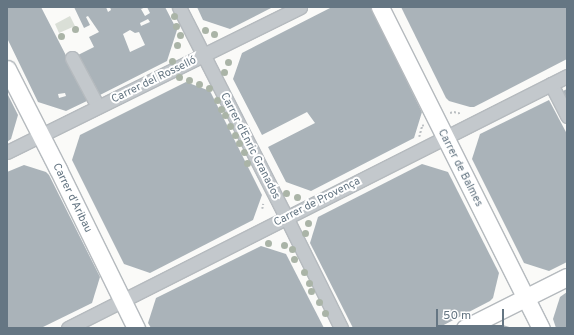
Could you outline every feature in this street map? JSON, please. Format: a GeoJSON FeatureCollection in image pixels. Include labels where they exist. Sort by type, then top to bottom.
{"type":"FeatureCollection","features":[{"type":"Feature","properties":{"kind":"main road","name":"Carrer de Balmes"},"geometry":{"type":"LineString","coordinates":[[380,7],[541,328]]}},
{"type":"Feature","properties":{"kind":"main road","name":"Carrer d'Aribau"},"geometry":{"type":"LineString","coordinates":[[7,69],[136,328]]}},
{"type":"Feature","properties":{"kind":"main road"},"geometry":{"type":"LineString","coordinates":[[465,328],[567,277]]}},
{"type":"Feature","properties":{"kind":"street","name":"Carrer d'Enric Granados"},"geometry":{"type":"LineString","coordinates":[[179,7],[286,217],[340,328]]}},
{"type":"Feature","properties":{"kind":"street","name":"Carrer del Rosselló"},"geometry":{"type":"LineString","coordinates":[[7,152],[300,7]]}},
{"type":"Feature","properties":{"kind":"street"},"geometry":{"type":"LineString","coordinates":[[72,58],[95,100]]}},
{"type":"Feature","properties":{"kind":"street","name":"Carrer de Provença"},"geometry":{"type":"LineString","coordinates":[[68,328],[567,76]]}},
{"type":"Feature","properties":{"kind":"street"},"geometry":{"type":"LineString","coordinates":[[551,84],[567,116]]}},
{"type":"Feature","properties":{"kind":"path"},"geometry":{"type":"LineString","coordinates":[[450,113],[454,112],[462,114]]}},
{"type":"Feature","properties":{"kind":"path"},"geometry":{"type":"LineString","coordinates":[[419,137],[422,126],[426,124]]}},
{"type":"Feature","properties":{"kind":"path"},"geometry":{"type":"LineString","coordinates":[[262,209],[263,204]]}},
{"type":"Feature","properties":{"kind":"shaded area"},"geometry":{"type":"Polygon","coordinates":[[[70,16],[75,26],[59,33],[55,24],[70,16]]]}},
{"type":"Feature","properties":{"kind":"building"},"geometry":{"type":"Polygon","coordinates":[[[7,7],[41,7],[89,100],[66,111],[38,102],[7,38],[7,7]],[[65,93],[58,94],[59,98],[66,96],[65,93]]]}},
{"type":"Feature","properties":{"kind":"building"},"geometry":{"type":"Polygon","coordinates":[[[74,7],[106,7],[108,12],[111,10],[110,7],[146,7],[141,9],[145,16],[150,13],[147,7],[165,7],[177,30],[167,61],[98,96],[76,56],[94,47],[89,37],[99,32],[88,16],[86,17],[90,25],[84,28],[74,7]],[[148,19],[140,23],[141,26],[150,22],[148,19]],[[130,30],[123,34],[130,52],[145,45],[139,32],[135,33],[130,30]]]}},
{"type":"Feature","properties":{"kind":"building"},"geometry":{"type":"Polygon","coordinates":[[[197,7],[273,7],[230,29],[203,20],[197,7]]]}},
{"type":"Feature","properties":{"kind":"building"},"geometry":{"type":"Polygon","coordinates":[[[332,7],[371,8],[422,112],[414,138],[311,191],[286,182],[268,147],[315,123],[307,112],[262,135],[233,79],[242,53],[332,7]]]}},
{"type":"Feature","properties":{"kind":"building"},"geometry":{"type":"Polygon","coordinates":[[[401,7],[567,7],[567,59],[474,107],[449,101],[446,98],[401,7]]]}},
{"type":"Feature","properties":{"kind":"building"},"geometry":{"type":"Polygon","coordinates":[[[186,82],[210,91],[262,195],[253,220],[150,273],[124,264],[72,160],[80,135],[186,82]]]}},
{"type":"Feature","properties":{"kind":"building"},"geometry":{"type":"Polygon","coordinates":[[[567,89],[567,108],[559,93],[567,89]]]}},
{"type":"Feature","properties":{"kind":"building"},"geometry":{"type":"Polygon","coordinates":[[[7,93],[18,115],[11,139],[7,142],[7,93]]]}},
{"type":"Feature","properties":{"kind":"building"},"geometry":{"type":"Polygon","coordinates":[[[549,100],[567,134],[567,262],[549,271],[524,263],[472,159],[480,134],[549,100]]]}},
{"type":"Feature","properties":{"kind":"building"},"geometry":{"type":"Polygon","coordinates":[[[422,164],[448,172],[499,273],[493,298],[438,328],[353,328],[310,243],[318,217],[422,164]]]}},
{"type":"Feature","properties":{"kind":"building"},"geometry":{"type":"Polygon","coordinates":[[[24,165],[46,172],[49,175],[100,277],[92,303],[41,328],[7,328],[7,172],[24,165]]]}},
{"type":"Feature","properties":{"kind":"building"},"geometry":{"type":"Polygon","coordinates":[[[261,246],[286,254],[324,328],[151,328],[148,323],[156,298],[261,246]]]}},
{"type":"Feature","properties":{"kind":"building"},"geometry":{"type":"Polygon","coordinates":[[[567,292],[567,328],[556,328],[553,319],[560,297],[567,292]]]}},
{"type":"Feature","properties":{"kind":"building"},"geometry":{"type":"Polygon","coordinates":[[[503,325],[512,328],[497,328],[503,325]]]}}]}
